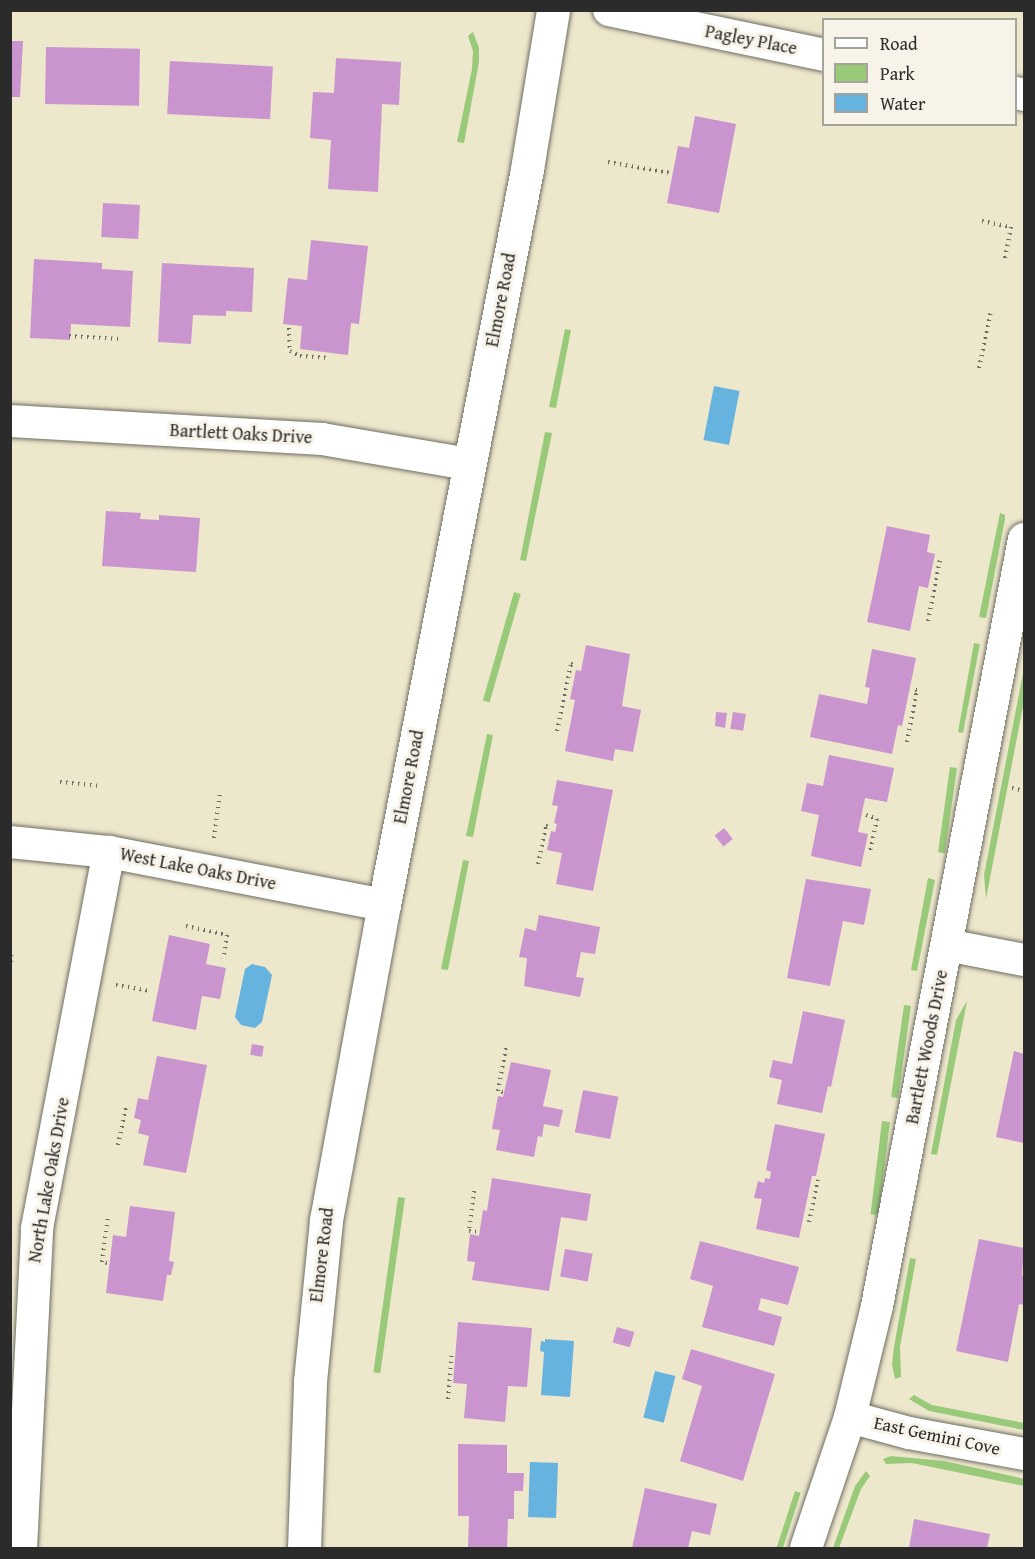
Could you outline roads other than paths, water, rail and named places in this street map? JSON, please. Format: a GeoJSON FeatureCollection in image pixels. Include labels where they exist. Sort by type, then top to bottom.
{"type":"FeatureCollection","features":[{"type":"Feature","properties":{"kind":"street","name":"Elmore Road"},"geometry":{"type":"LineString","coordinates":[[304,1548],[310,1381],[319,1268],[384,905],[525,180],[553,10]]}},
{"type":"Feature","properties":{"kind":"street","name":"Pagley Place"},"geometry":{"type":"LineString","coordinates":[[609,10],[822,55]]}},
{"type":"Feature","properties":{"kind":"street","name":"Bartlett Oaks Drive"},"geometry":{"type":"LineString","coordinates":[[10,421],[322,439],[469,464]]}},
{"type":"Feature","properties":{"kind":"street","name":"Bartlett Woods Drive"},"geometry":{"type":"LineString","coordinates":[[806,1548],[850,1417],[891,1239],[1024,539]]}},
{"type":"Feature","properties":{"kind":"street","name":"West Lake Oaks Drive"},"geometry":{"type":"LineString","coordinates":[[10,842],[109,852],[384,905]]}},
{"type":"Feature","properties":{"kind":"street","name":"North Lake Oaks Drive"},"geometry":{"type":"LineString","coordinates":[[21,1548],[37,1228],[109,852]]}},
{"type":"Feature","properties":{"kind":"street"},"geometry":{"type":"LineString","coordinates":[[947,945],[1024,960]]}},
{"type":"Feature","properties":{"kind":"street","name":"East Gemini Cove"},"geometry":{"type":"LineString","coordinates":[[850,1417],[909,1432],[1024,1454]]}},
{"type":"Feature","properties":{"kind":"water"},"geometry":{"type":"Polygon","coordinates":[[[714,386],[740,391],[729,445],[704,440],[714,386]]]}},
{"type":"Feature","properties":{"kind":"water"},"geometry":{"type":"Polygon","coordinates":[[[252,964],[265,967],[272,975],[262,1022],[255,1028],[241,1025],[235,1017],[245,969],[252,964]]]}},
{"type":"Feature","properties":{"kind":"water"},"geometry":{"type":"Polygon","coordinates":[[[545,1339],[574,1341],[570,1397],[541,1395],[544,1352],[540,1351],[541,1341],[545,1342],[545,1339]]]}},
{"type":"Feature","properties":{"kind":"water"},"geometry":{"type":"Polygon","coordinates":[[[655,1371],[675,1376],[664,1423],[643,1418],[655,1371]]]}},
{"type":"Feature","properties":{"kind":"water"},"geometry":{"type":"Polygon","coordinates":[[[530,1462],[558,1463],[556,1518],[528,1517],[530,1462]]]}}]}
